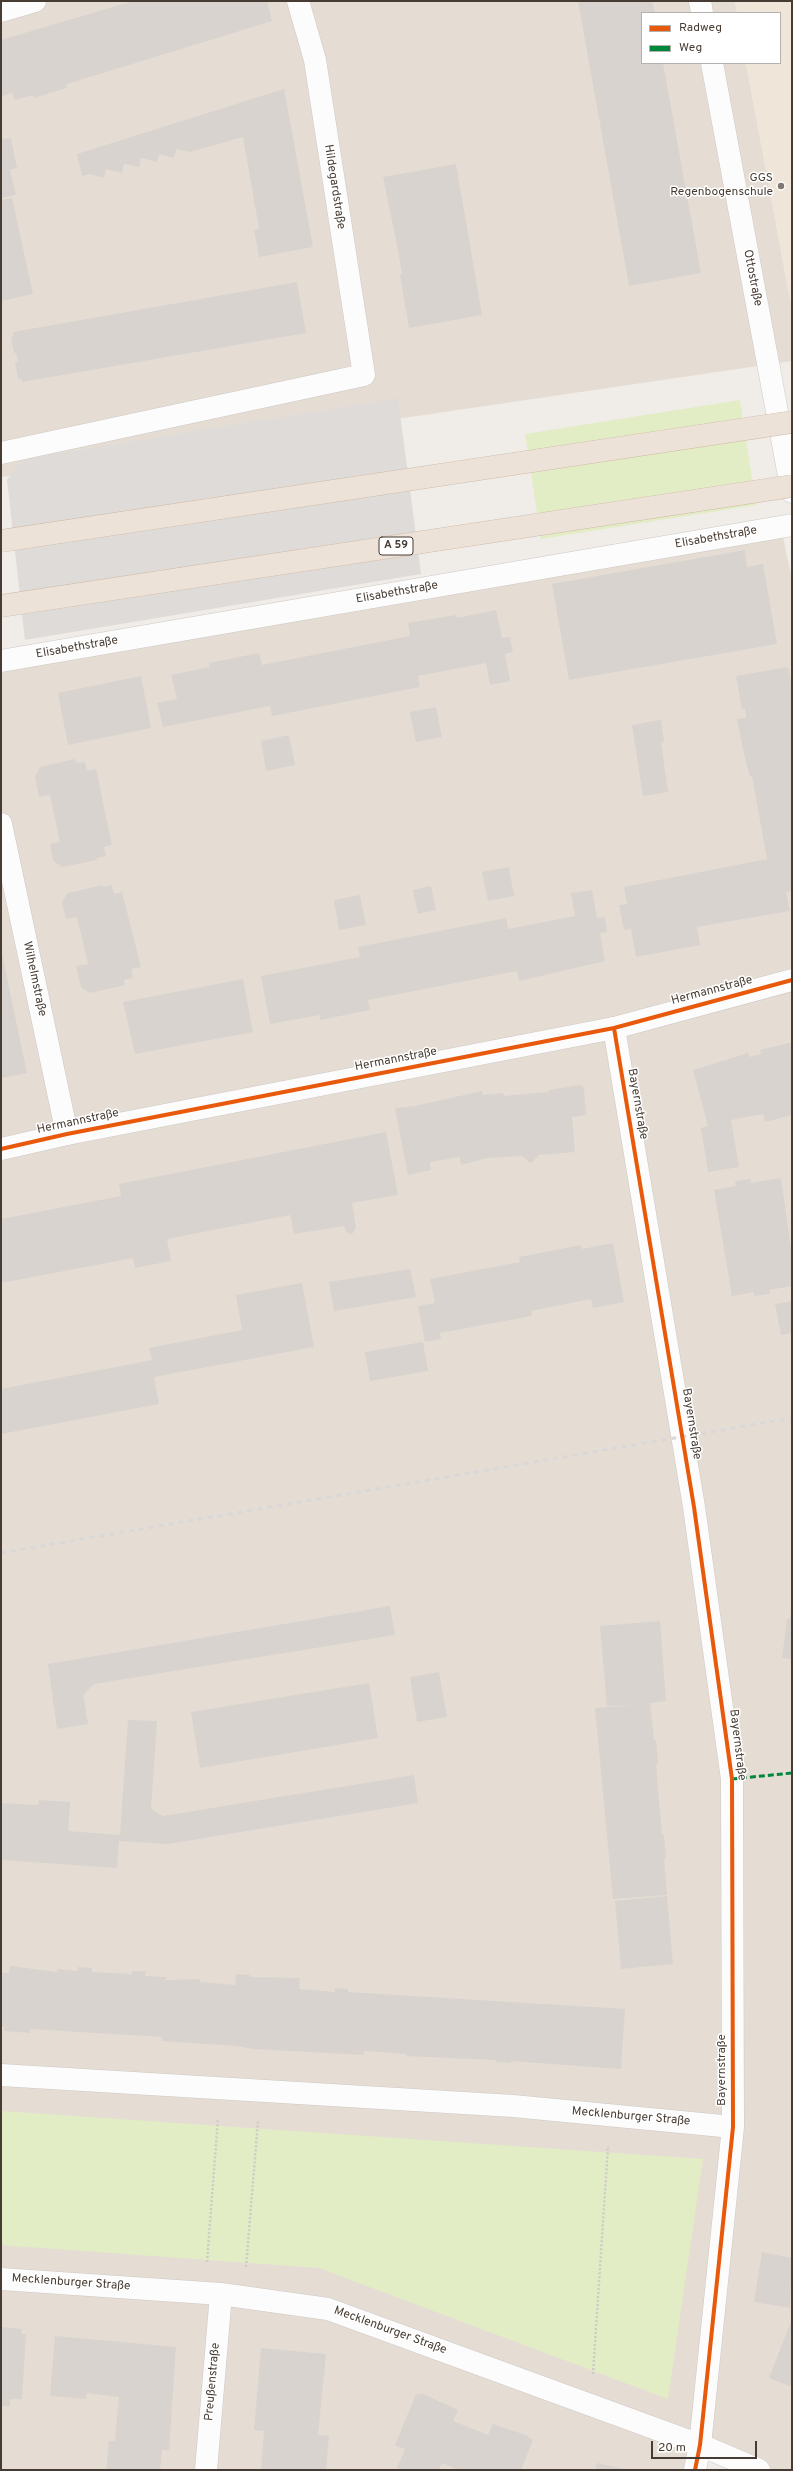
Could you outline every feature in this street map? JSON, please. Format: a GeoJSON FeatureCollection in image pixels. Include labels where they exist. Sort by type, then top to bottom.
{"type":"FeatureCollection","features":[{"type":"Feature","properties":{"kind":"highway"},"geometry":{"type":"LineString","coordinates":[[1,541],[792,422]]}},
{"type":"Feature","properties":{"kind":"highway","name":"A 59"},"geometry":{"type":"LineString","coordinates":[[1,606],[792,486]]}},
{"type":"Feature","properties":{"kind":"street"},"geometry":{"type":"LineString","coordinates":[[1,11],[35,1]]}},
{"type":"Feature","properties":{"kind":"street","name":"Hildegardstraße"},"geometry":{"type":"LineString","coordinates":[[1,453],[364,375],[315,60],[298,1]]}},
{"type":"Feature","properties":{"kind":"street"},"geometry":{"type":"LineString","coordinates":[[700,1],[702,12]]}},
{"type":"Feature","properties":{"kind":"street","name":"Ottostraße"},"geometry":{"type":"LineString","coordinates":[[712,64],[792,492]]}},
{"type":"Feature","properties":{"kind":"street","name":"Elisabethstraße"},"geometry":{"type":"LineString","coordinates":[[1,661],[792,525]]}},
{"type":"Feature","properties":{"kind":"street","name":"Wilhelmstraße"},"geometry":{"type":"LineString","coordinates":[[1,824],[67,1134]]}},
{"type":"Feature","properties":{"kind":"street","name":"Hermannstraße"},"geometry":{"type":"LineString","coordinates":[[1,1149],[67,1134],[614,1028],[792,980]]}},
{"type":"Feature","properties":{"kind":"street","name":"Bayernstraße"},"geometry":{"type":"LineString","coordinates":[[614,1028],[694,1507],[732,1779],[733,2127],[700,2445],[695,2470]]}},
{"type":"Feature","properties":{"kind":"street","name":"Mecklenburger Straße"},"geometry":{"type":"LineString","coordinates":[[1,2075],[513,2106],[733,2127]]}},
{"type":"Feature","properties":{"kind":"street","name":"Mecklenburger Straße"},"geometry":{"type":"LineString","coordinates":[[1,2278],[213,2293],[328,2309],[700,2445],[759,2470]]}},
{"type":"Feature","properties":{"kind":"street","name":"Preußenstraße"},"geometry":{"type":"LineString","coordinates":[[206,2470],[213,2293]]}},
{"type":"Feature","properties":{"kind":"path"},"geometry":{"type":"LineString","coordinates":[[213,2293],[220,2088]]}},
{"type":"Feature","properties":{"kind":"path"},"geometry":{"type":"LineString","coordinates":[[244,2297],[261,2090]]}},
{"type":"Feature","properties":{"kind":"path"},"geometry":{"type":"LineString","coordinates":[[591,2406],[610,2115]]}},
{"type":"Feature","properties":{"kind":"shaded area"},"geometry":{"type":"Polygon","coordinates":[[[1,1],[735,1],[737,12],[641,12],[641,64],[746,64],[792,310],[792,361],[1,477],[1,1]]]}},
{"type":"Feature","properties":{"kind":"shaded area","name":"GGS Regenbogenschule"},"geometry":{"type":"Polygon","coordinates":[[[735,1],[792,1],[792,310],[746,64],[781,64],[781,12],[737,12],[735,1]]]}},
{"type":"Feature","properties":{"kind":"shaded area"},"geometry":{"type":"Polygon","coordinates":[[[398,398],[421,574],[25,640],[7,480],[19,463],[30,458],[398,398]]]}},
{"type":"Feature","properties":{"kind":"shaded area"},"geometry":{"type":"Polygon","coordinates":[[[783,537],[792,580],[792,2470],[763,2470],[700,2445],[695,2470],[1,2470],[1,670],[783,537]]]}},
{"type":"Feature","properties":{"kind":"green space"},"geometry":{"type":"Polygon","coordinates":[[[740,400],[756,505],[541,539],[525,434],[740,400]]]}},
{"type":"Feature","properties":{"kind":"green space"},"geometry":{"type":"Polygon","coordinates":[[[1,2111],[703,2159],[668,2399],[319,2268],[1,2245],[1,2111]]]}},
{"type":"Feature","properties":{"kind":"building"},"geometry":{"type":"Polygon","coordinates":[[[133,1],[267,1],[272,21],[67,84],[66,88],[34,98],[33,95],[15,100],[12,93],[1,97],[1,40],[133,1]]]}},
{"type":"Feature","properties":{"kind":"building"},"geometry":{"type":"Polygon","coordinates":[[[578,1],[652,1],[655,12],[641,12],[641,64],[663,64],[701,273],[629,286],[578,1]]]}},
{"type":"Feature","properties":{"kind":"building"},"geometry":{"type":"Polygon","coordinates":[[[284,89],[313,247],[259,257],[254,230],[259,229],[243,137],[190,152],[176,149],[174,158],[159,154],[157,162],[141,158],[139,167],[124,164],[122,173],[106,169],[104,178],[90,174],[82,176],[77,154],[284,89]]]}},
{"type":"Feature","properties":{"kind":"building"},"geometry":{"type":"Polygon","coordinates":[[[1,132],[3,139],[11,138],[17,168],[10,170],[16,195],[1,198],[1,132]]]}},
{"type":"Feature","properties":{"kind":"building"},"geometry":{"type":"Polygon","coordinates":[[[456,164],[482,315],[409,328],[400,275],[402,274],[398,250],[383,177],[456,164]]]}},
{"type":"Feature","properties":{"kind":"building"},"geometry":{"type":"Polygon","coordinates":[[[12,198],[33,294],[1,301],[1,200],[12,198]]]}},
{"type":"Feature","properties":{"kind":"building"},"geometry":{"type":"Polygon","coordinates":[[[297,282],[306,333],[22,382],[21,379],[18,379],[15,362],[18,362],[16,353],[14,353],[11,337],[14,336],[13,332],[297,282]]]}},
{"type":"Feature","properties":{"kind":"building"},"geometry":{"type":"Polygon","coordinates":[[[745,550],[747,567],[763,564],[777,644],[569,680],[552,584],[745,550]]]}},
{"type":"Feature","properties":{"kind":"building"},"geometry":{"type":"Polygon","coordinates":[[[496,610],[502,638],[510,637],[513,652],[505,654],[510,681],[490,685],[486,663],[418,676],[420,687],[272,716],[270,706],[163,727],[157,703],[177,699],[171,675],[210,667],[209,663],[259,653],[262,665],[410,636],[408,623],[456,615],[457,618],[496,610]]]}},
{"type":"Feature","properties":{"kind":"building"},"geometry":{"type":"Polygon","coordinates":[[[788,667],[792,686],[792,891],[786,892],[790,911],[697,927],[700,945],[636,957],[631,929],[624,930],[619,905],[627,904],[624,887],[767,859],[752,776],[750,777],[737,719],[746,718],[745,709],[742,709],[736,676],[788,667]]]}},
{"type":"Feature","properties":{"kind":"building"},"geometry":{"type":"Polygon","coordinates":[[[141,676],[151,728],[68,745],[58,693],[141,676]]]}},
{"type":"Feature","properties":{"kind":"building"},"geometry":{"type":"Polygon","coordinates":[[[436,707],[442,737],[416,742],[410,712],[436,707]]]}},
{"type":"Feature","properties":{"kind":"building"},"geometry":{"type":"Polygon","coordinates":[[[661,720],[664,742],[661,742],[668,792],[643,796],[632,725],[661,720]]]}},
{"type":"Feature","properties":{"kind":"building"},"geometry":{"type":"Polygon","coordinates":[[[289,735],[295,765],[266,771],[261,741],[289,735]]]}},
{"type":"Feature","properties":{"kind":"building"},"geometry":{"type":"Polygon","coordinates":[[[75,759],[76,763],[85,762],[87,771],[96,769],[112,845],[104,847],[106,856],[97,858],[97,860],[63,867],[53,861],[50,844],[60,842],[50,795],[39,797],[35,777],[40,767],[75,759]]]}},
{"type":"Feature","properties":{"kind":"building"},"geometry":{"type":"Polygon","coordinates":[[[509,867],[514,896],[488,901],[482,872],[509,867]]]}},
{"type":"Feature","properties":{"kind":"building"},"geometry":{"type":"Polygon","coordinates":[[[103,885],[103,887],[112,885],[114,894],[122,892],[141,967],[131,969],[133,978],[124,980],[125,985],[90,993],[81,987],[76,966],[88,964],[77,917],[66,919],[62,902],[68,893],[103,885]]]}},
{"type":"Feature","properties":{"kind":"building"},"geometry":{"type":"Polygon","coordinates":[[[431,886],[436,910],[418,914],[413,890],[431,886]]]}},
{"type":"Feature","properties":{"kind":"building"},"geometry":{"type":"Polygon","coordinates":[[[592,890],[597,918],[605,917],[607,932],[600,933],[605,961],[519,981],[517,971],[368,1000],[370,1010],[320,1020],[320,1015],[270,1024],[261,976],[360,957],[358,947],[506,918],[508,929],[575,916],[571,893],[592,890]]]}},
{"type":"Feature","properties":{"kind":"building"},"geometry":{"type":"Polygon","coordinates":[[[360,895],[366,925],[339,930],[334,900],[360,895]]]}},
{"type":"Feature","properties":{"kind":"building"},"geometry":{"type":"Polygon","coordinates":[[[1,949],[27,1073],[1,1078],[1,949]]]}},
{"type":"Feature","properties":{"kind":"building"},"geometry":{"type":"Polygon","coordinates":[[[243,979],[253,1032],[135,1054],[123,1002],[243,979]]]}},
{"type":"Feature","properties":{"kind":"building"},"geometry":{"type":"Polygon","coordinates":[[[792,1042],[792,1115],[765,1122],[763,1114],[731,1120],[739,1167],[708,1172],[701,1128],[708,1126],[693,1070],[748,1053],[749,1057],[761,1054],[760,1050],[792,1042]]]}},
{"type":"Feature","properties":{"kind":"building"},"geometry":{"type":"Polygon","coordinates":[[[580,1085],[584,1088],[586,1115],[572,1117],[575,1152],[539,1155],[531,1163],[522,1156],[487,1158],[461,1165],[460,1157],[430,1162],[431,1170],[408,1175],[395,1108],[415,1106],[482,1091],[484,1104],[483,1095],[503,1093],[504,1096],[549,1092],[549,1090],[580,1085]]]}},
{"type":"Feature","properties":{"kind":"building"},"geometry":{"type":"Polygon","coordinates":[[[386,1132],[398,1195],[352,1203],[356,1228],[352,1234],[347,1233],[344,1226],[294,1234],[290,1215],[167,1239],[171,1261],[135,1268],[133,1258],[1,1283],[1,1219],[121,1196],[119,1184],[386,1132]]]}},
{"type":"Feature","properties":{"kind":"building"},"geometry":{"type":"Polygon","coordinates":[[[781,1178],[792,1255],[792,1286],[769,1290],[770,1294],[754,1296],[754,1292],[732,1296],[714,1190],[736,1186],[735,1181],[751,1179],[751,1183],[781,1178]]]}},
{"type":"Feature","properties":{"kind":"building"},"geometry":{"type":"Polygon","coordinates":[[[613,1243],[624,1302],[593,1308],[591,1299],[531,1311],[532,1316],[440,1333],[441,1339],[425,1342],[418,1306],[435,1303],[430,1279],[520,1262],[519,1257],[581,1245],[582,1249],[613,1243]]]}},
{"type":"Feature","properties":{"kind":"building"},"geometry":{"type":"Polygon","coordinates":[[[410,1269],[416,1297],[334,1311],[329,1282],[410,1269]]]}},
{"type":"Feature","properties":{"kind":"building"},"geometry":{"type":"Polygon","coordinates":[[[302,1283],[314,1347],[154,1377],[159,1404],[1,1434],[1,1389],[152,1360],[149,1348],[242,1330],[236,1295],[302,1283]]]}},
{"type":"Feature","properties":{"kind":"building"},"geometry":{"type":"Polygon","coordinates":[[[792,1301],[792,1333],[781,1335],[775,1304],[792,1301]]]}},
{"type":"Feature","properties":{"kind":"building"},"geometry":{"type":"Polygon","coordinates":[[[423,1342],[428,1371],[370,1381],[365,1352],[423,1342]]]}},
{"type":"Feature","properties":{"kind":"building"},"geometry":{"type":"Polygon","coordinates":[[[390,1606],[395,1635],[94,1684],[83,1695],[88,1724],[57,1729],[48,1664],[390,1606]]]}},
{"type":"Feature","properties":{"kind":"building"},"geometry":{"type":"Polygon","coordinates":[[[791,1611],[792,1659],[782,1658],[787,1619],[790,1619],[791,1611]]]}},
{"type":"Feature","properties":{"kind":"building"},"geometry":{"type":"Polygon","coordinates":[[[660,1621],[666,1701],[650,1703],[654,1740],[656,1740],[658,1764],[656,1765],[662,1835],[664,1835],[667,1895],[613,1899],[595,1708],[636,1705],[607,1706],[600,1626],[660,1621]]]}},
{"type":"Feature","properties":{"kind":"building"},"geometry":{"type":"Polygon","coordinates":[[[439,1672],[447,1717],[417,1722],[410,1677],[439,1672]]]}},
{"type":"Feature","properties":{"kind":"building"},"geometry":{"type":"Polygon","coordinates":[[[369,1683],[378,1738],[200,1768],[191,1712],[369,1683]]]}},
{"type":"Feature","properties":{"kind":"building"},"geometry":{"type":"Polygon","coordinates":[[[128,1720],[157,1721],[151,1809],[163,1816],[414,1775],[418,1803],[168,1844],[119,1841],[117,1868],[1,1860],[1,1803],[38,1805],[39,1800],[70,1802],[68,1831],[120,1835],[128,1720]]]}},
{"type":"Feature","properties":{"kind":"building"},"geometry":{"type":"Polygon","coordinates":[[[667,1896],[673,1964],[621,1969],[615,1901],[667,1896]]]}},
{"type":"Feature","properties":{"kind":"building"},"geometry":{"type":"Polygon","coordinates":[[[10,1966],[58,1972],[57,1969],[78,1971],[78,1967],[92,1968],[92,1972],[132,1974],[132,1971],[146,1971],[145,1976],[166,1977],[166,1980],[200,1979],[200,1982],[235,1985],[236,1974],[250,1975],[250,1977],[300,1978],[299,1989],[335,1992],[335,1988],[348,1989],[348,1992],[625,2009],[621,2069],[511,2061],[511,2063],[496,2062],[496,2060],[406,2056],[407,2054],[364,2051],[364,2055],[253,2049],[237,2046],[162,2041],[162,2037],[30,2029],[30,2033],[4,2031],[4,2027],[1,2026],[1,1973],[9,1973],[10,1966]]]}},
{"type":"Feature","properties":{"kind":"building"},"geometry":{"type":"Polygon","coordinates":[[[762,2252],[792,2258],[790,2308],[754,2302],[762,2252]]]}},
{"type":"Feature","properties":{"kind":"building"},"geometry":{"type":"Polygon","coordinates":[[[792,2319],[792,2387],[769,2378],[792,2319]]]}},
{"type":"Feature","properties":{"kind":"building"},"geometry":{"type":"Polygon","coordinates":[[[1,2327],[22,2329],[21,2334],[26,2334],[22,2399],[10,2399],[10,2406],[1,2406],[1,2327]]]}},
{"type":"Feature","properties":{"kind":"building"},"geometry":{"type":"Polygon","coordinates":[[[55,2336],[176,2347],[169,2450],[162,2450],[160,2470],[106,2470],[109,2441],[115,2441],[119,2397],[87,2393],[86,2399],[50,2396],[55,2336]]]}},
{"type":"Feature","properties":{"kind":"building"},"geometry":{"type":"Polygon","coordinates":[[[261,2348],[326,2354],[318,2435],[329,2436],[326,2470],[261,2470],[264,2431],[254,2430],[261,2348]]]}},
{"type":"Feature","properties":{"kind":"building"},"geometry":{"type":"Polygon","coordinates":[[[421,2393],[458,2410],[453,2421],[488,2435],[493,2424],[529,2436],[528,2438],[533,2440],[521,2470],[458,2470],[442,2463],[439,2470],[402,2470],[397,2468],[405,2449],[395,2445],[416,2394],[420,2395],[421,2393]]]}},
{"type":"Feature","properties":{"kind":"building"},"geometry":{"type":"Polygon","coordinates":[[[597,2463],[625,2469],[595,2470],[597,2463]]]}},
{"type":"Feature","properties":{"kind":"railway"},"geometry":{"type":"LineString","coordinates":[[1,1553],[792,1418]]}},
{"type":"Feature","properties":{"kind":"marked path"},"geometry":{"type":"LineString","coordinates":[[732,1779],[792,1773]]}},
{"type":"Feature","properties":{"kind":"cycle path"},"geometry":{"type":"LineString","coordinates":[[1,1149],[67,1134],[614,1028],[792,980]]}},
{"type":"Feature","properties":{"kind":"cycle path"},"geometry":{"type":"LineString","coordinates":[[614,1028],[694,1507],[732,1779],[733,2127],[700,2445],[695,2470]]}},
{"type":"Feature","properties":{"kind":"place","name":"GGS Regenbogenschule"},"geometry":{"type":"Point","coordinates":[781,186]}}]}
